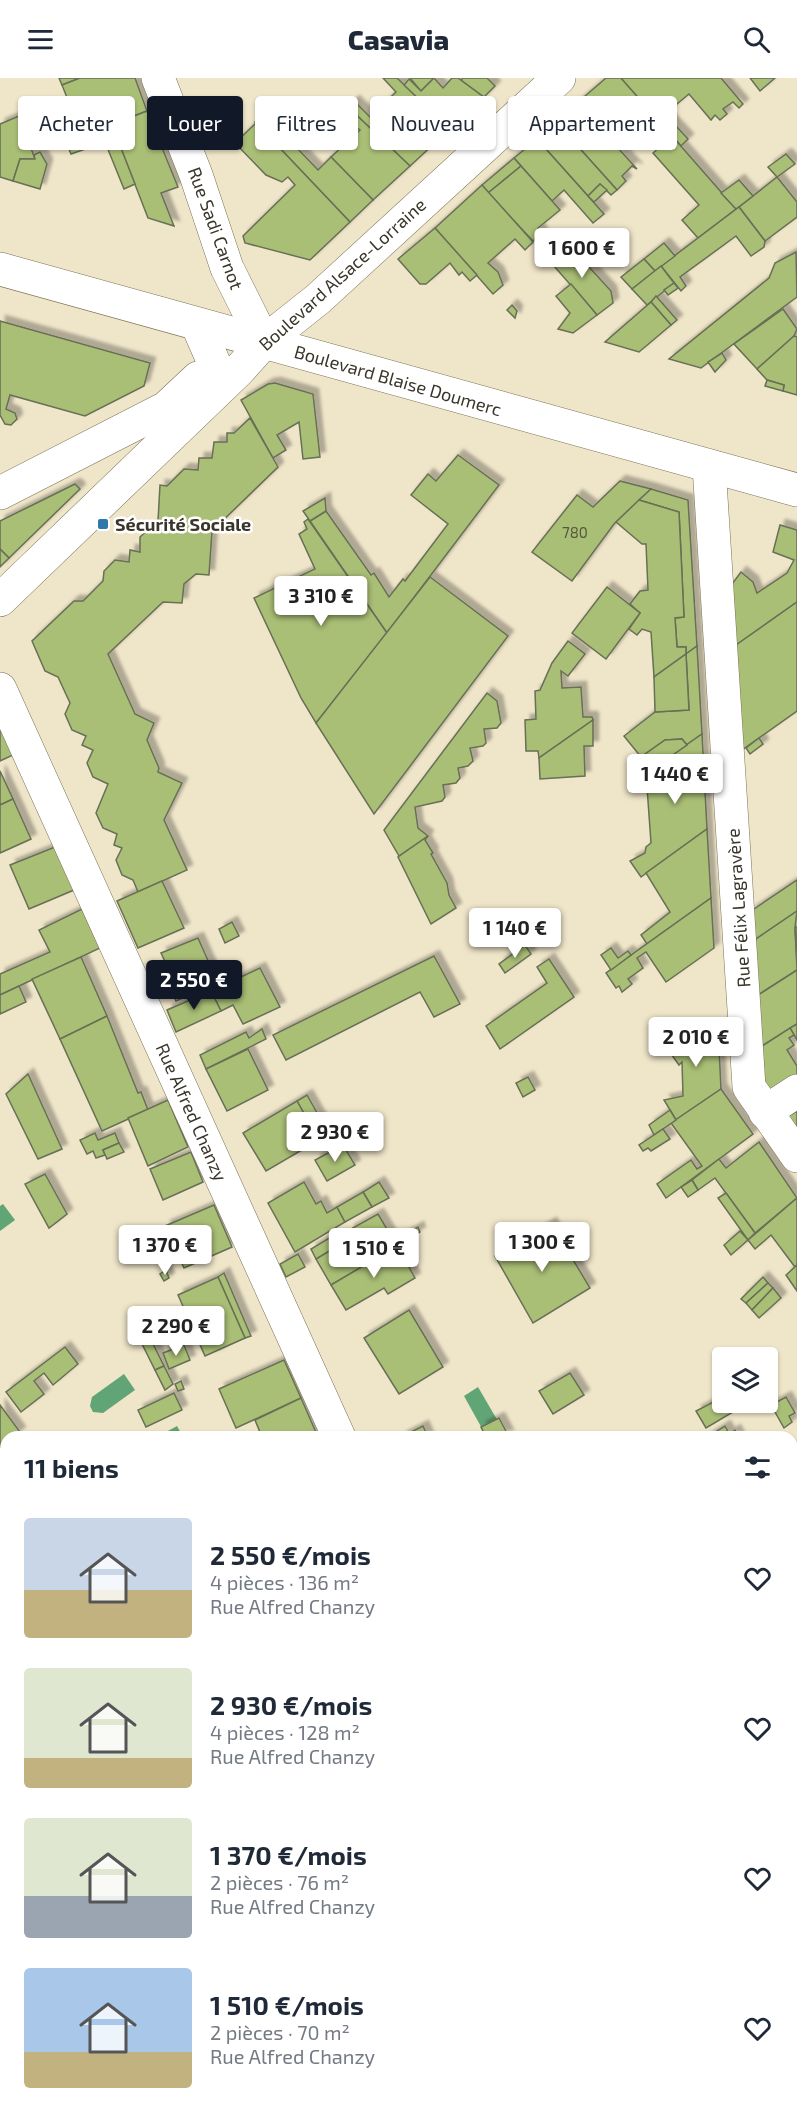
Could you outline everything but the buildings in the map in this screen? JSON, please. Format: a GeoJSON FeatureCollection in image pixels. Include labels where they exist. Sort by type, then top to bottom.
{"type":"FeatureCollection","features":[{"type":"Feature","properties":{"kind":"street","name":"Rue Sadi Carnot"},"geometry":{"type":"LineString","coordinates":[[158,78],[196,175],[227,268],[264,342]]}},
{"type":"Feature","properties":{"kind":"street","name":"Boulevard Alsace-Lorraine"},"geometry":{"type":"LineString","coordinates":[[0,600],[239,370],[264,342],[318,299],[559,78]]}},
{"type":"Feature","properties":{"kind":"street","name":"Boulevard Blaise Doumerc"},"geometry":{"type":"LineString","coordinates":[[0,269],[797,490]]}},
{"type":"Feature","properties":{"kind":"street"},"geometry":{"type":"LineString","coordinates":[[197,324],[214,363]]}},
{"type":"Feature","properties":{"kind":"street"},"geometry":{"type":"LineString","coordinates":[[0,493],[166,408],[214,363],[264,342]]}},
{"type":"Feature","properties":{"kind":"street"},"geometry":{"type":"LineString","coordinates":[[64,460],[83,462],[94,470],[100,487],[96,507]]}},
{"type":"Feature","properties":{"kind":"street","name":"Rue Félix Lagravère"},"geometry":{"type":"LineString","coordinates":[[709,466],[749,1087],[797,1156]]}},
{"type":"Feature","properties":{"kind":"street","name":"Rue Alfred Chanzy"},"geometry":{"type":"LineString","coordinates":[[0,689],[336,1431]]}},
{"type":"Feature","properties":{"kind":"street"},"geometry":{"type":"LineString","coordinates":[[765,1112],[797,1091]]}},
{"type":"Feature","properties":{"kind":"shaded area"},"geometry":{"type":"Polygon","coordinates":[[[3,1204],[15,1220],[0,1231],[0,1206],[3,1204]]]}},
{"type":"Feature","properties":{"kind":"shaded area"},"geometry":{"type":"Polygon","coordinates":[[[124,1374],[135,1390],[103,1413],[93,1412],[90,1406],[92,1397],[124,1374]]]}},
{"type":"Feature","properties":{"kind":"shaded area"},"geometry":{"type":"Polygon","coordinates":[[[478,1387],[499,1423],[483,1431],[464,1396],[478,1387]]]}},
{"type":"Feature","properties":{"kind":"shaded area"},"geometry":{"type":"Polygon","coordinates":[[[177,1426],[180,1431],[168,1431],[177,1426]]]}},
{"type":"Feature","properties":{"kind":"place","name":"Sécurité Sociale"},"geometry":{"type":"Point","coordinates":[103,524]}}]}
